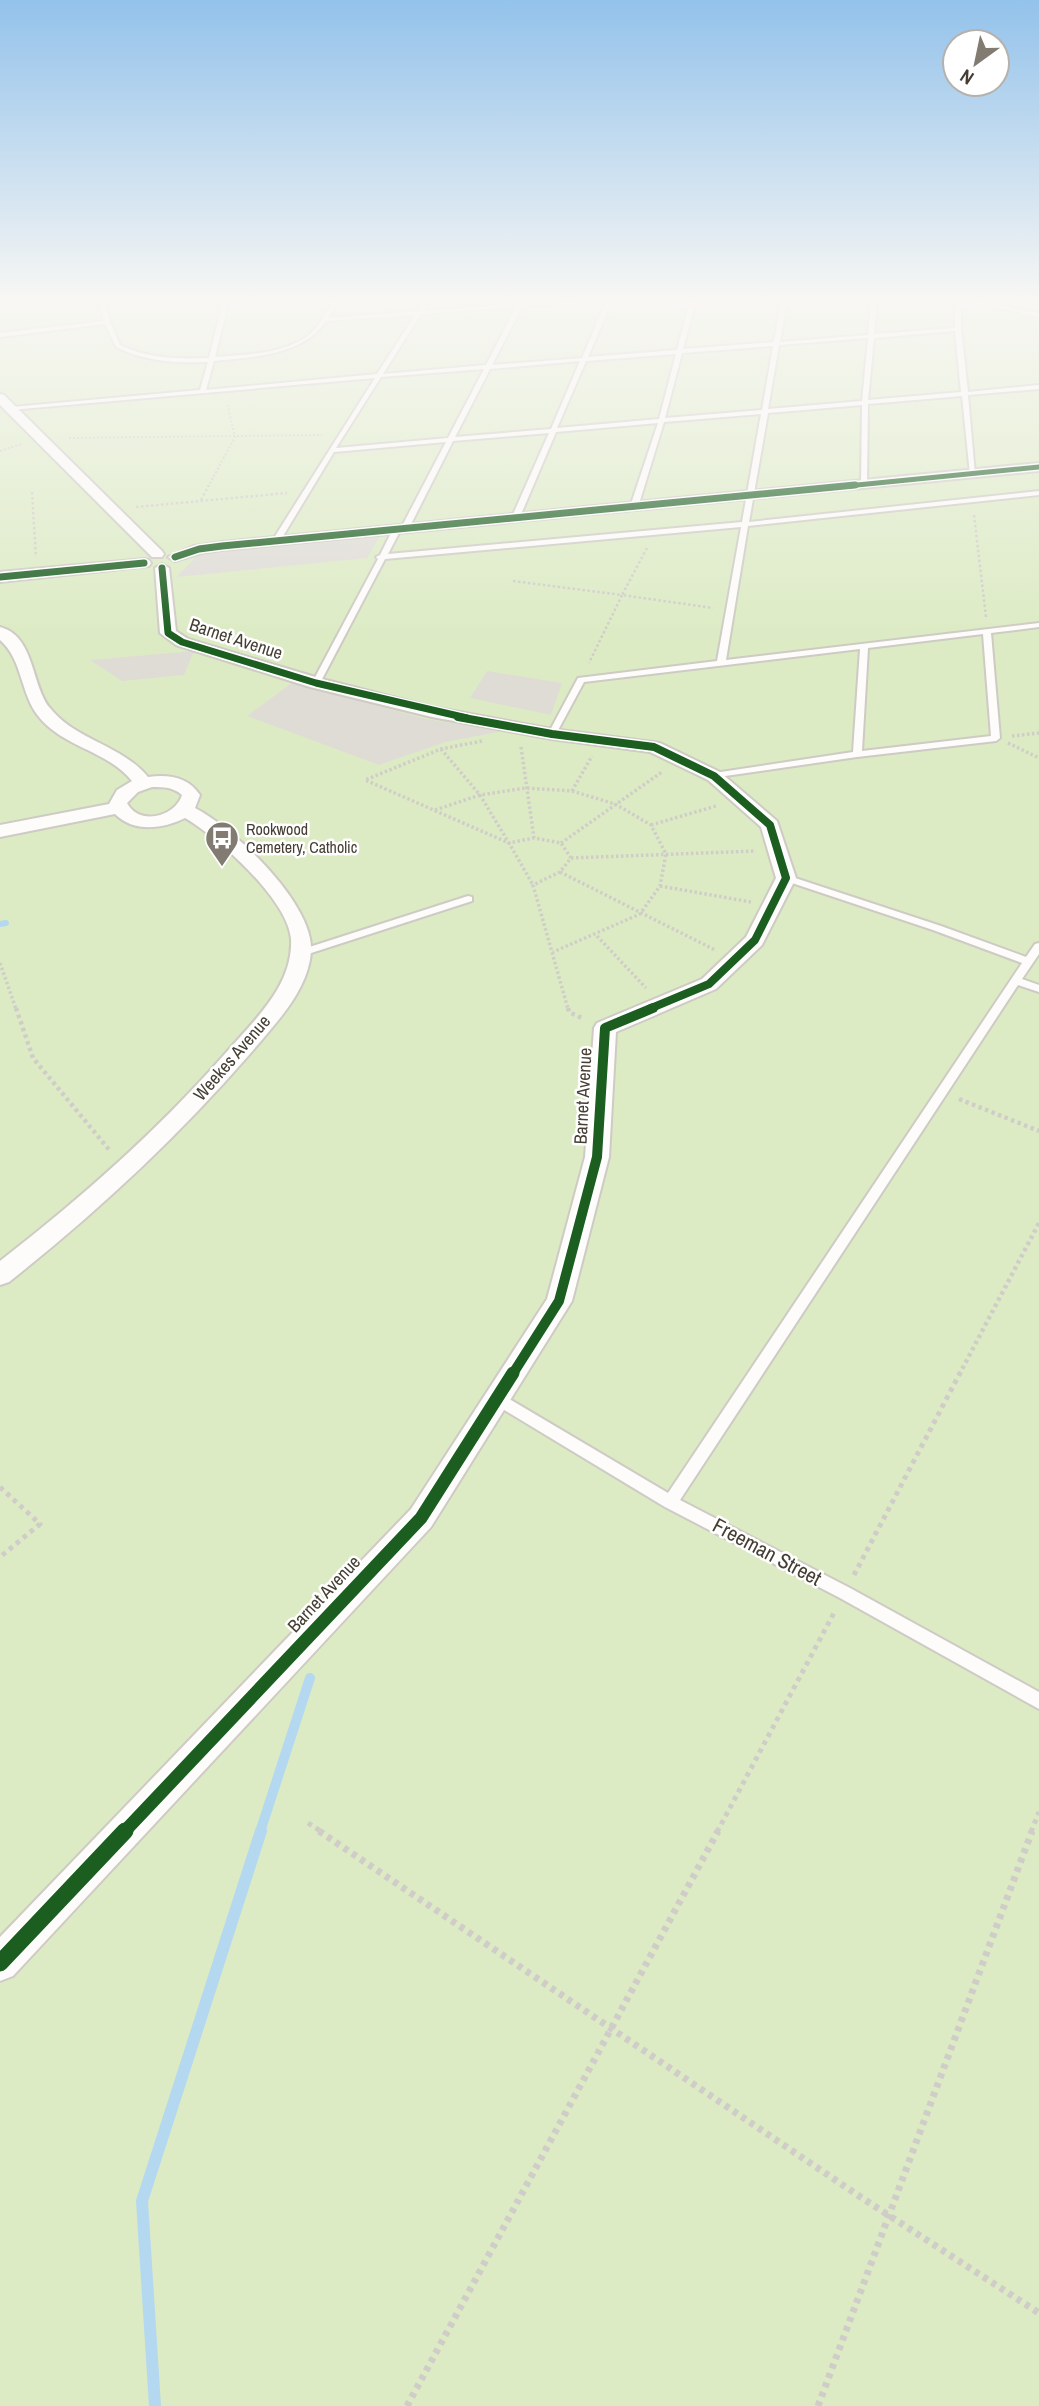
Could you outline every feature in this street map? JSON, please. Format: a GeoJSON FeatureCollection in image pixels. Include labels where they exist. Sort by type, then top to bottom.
{"type":"FeatureCollection","features":[{"type":"Feature","properties":{"kind":"street"},"geometry":{"type":"LineString","coordinates":[[16,413],[160,560]]}},
{"type":"Feature","properties":{"kind":"street"},"geometry":{"type":"LineString","coordinates":[[0,577],[160,560],[199,549],[1039,467]]}},
{"type":"Feature","properties":{"kind":"street","name":"Barnet Avenue"},"geometry":{"type":"LineString","coordinates":[[0,1963],[421,1518],[559,1301],[597,1157],[604,1028],[709,984],[755,940],[786,878],[770,825],[714,776],[654,747],[552,734],[432,712],[316,683],[182,642],[168,633],[160,560]]}},
{"type":"Feature","properties":{"kind":"street"},"geometry":{"type":"LineString","coordinates":[[0,632],[24,658],[33,694],[46,715],[68,733],[126,766],[143,783]]}},
{"type":"Feature","properties":{"kind":"street"},"geometry":{"type":"LineString","coordinates":[[0,831],[119,808],[134,819],[151,821],[170,818],[184,810],[191,800],[184,787],[170,782],[143,783],[124,794],[119,808]]}},
{"type":"Feature","properties":{"kind":"street"},"geometry":{"type":"LineString","coordinates":[[184,810],[219,835],[282,895],[298,924],[301,953]]}},
{"type":"Feature","properties":{"kind":"street","name":"Weekes Avenue"},"geometry":{"type":"LineString","coordinates":[[0,1275],[79,1213],[127,1170],[211,1084],[252,1037],[290,984],[301,953]]}},
{"type":"Feature","properties":{"kind":"lane"},"geometry":{"type":"LineString","coordinates":[[276,541],[354,413]]}},
{"type":"Feature","properties":{"kind":"lane"},"geometry":{"type":"LineString","coordinates":[[316,683],[380,557],[400,530],[465,413]]}},
{"type":"Feature","properties":{"kind":"lane"},"geometry":{"type":"LineString","coordinates":[[515,519],[560,413]]}},
{"type":"Feature","properties":{"kind":"lane"},"geometry":{"type":"LineString","coordinates":[[634,507],[663,413]]}},
{"type":"Feature","properties":{"kind":"lane"},"geometry":{"type":"LineString","coordinates":[[333,450],[752,413]]}},
{"type":"Feature","properties":{"kind":"lane"},"geometry":{"type":"LineString","coordinates":[[721,663],[765,413]]}},
{"type":"Feature","properties":{"kind":"lane"},"geometry":{"type":"LineString","coordinates":[[864,484],[865,413]]}},
{"type":"Feature","properties":{"kind":"lane"},"geometry":{"type":"LineString","coordinates":[[967,413],[973,474]]}},
{"type":"Feature","properties":{"kind":"lane"},"geometry":{"type":"LineString","coordinates":[[380,557],[746,524],[1039,493]]}},
{"type":"Feature","properties":{"kind":"lane"},"geometry":{"type":"LineString","coordinates":[[552,734],[580,680],[1039,625]]}},
{"type":"Feature","properties":{"kind":"lane"},"geometry":{"type":"LineString","coordinates":[[714,776],[857,754],[996,738],[987,632]]}},
{"type":"Feature","properties":{"kind":"lane"},"geometry":{"type":"LineString","coordinates":[[857,754],[864,646]]}},
{"type":"Feature","properties":{"kind":"lane"},"geometry":{"type":"LineString","coordinates":[[786,878],[1029,962]]}},
{"type":"Feature","properties":{"kind":"lane"},"geometry":{"type":"LineString","coordinates":[[301,953],[468,899]]}},
{"type":"Feature","properties":{"kind":"lane"},"geometry":{"type":"LineString","coordinates":[[670,1502],[1039,946]]}},
{"type":"Feature","properties":{"kind":"lane"},"geometry":{"type":"LineString","coordinates":[[1015,980],[1039,989]]}},
{"type":"Feature","properties":{"kind":"lane","name":"Freeman Street"},"geometry":{"type":"LineString","coordinates":[[496,1398],[670,1502],[845,1592],[1039,1701]]}},
{"type":"Feature","properties":{"kind":"path"},"geometry":{"type":"LineString","coordinates":[[201,501],[235,437],[229,413]]}},
{"type":"Feature","properties":{"kind":"path"},"geometry":{"type":"LineString","coordinates":[[0,451],[41,439],[341,435]]}},
{"type":"Feature","properties":{"kind":"path"},"geometry":{"type":"LineString","coordinates":[[32,492],[37,574]]}},
{"type":"Feature","properties":{"kind":"path"},"geometry":{"type":"LineString","coordinates":[[111,510],[306,492]]}},
{"type":"Feature","properties":{"kind":"path"},"geometry":{"type":"LineString","coordinates":[[972,500],[987,632]]}},
{"type":"Feature","properties":{"kind":"path"},"geometry":{"type":"LineString","coordinates":[[580,680],[656,532]]}},
{"type":"Feature","properties":{"kind":"path"},"geometry":{"type":"LineString","coordinates":[[513,581],[730,611]]}},
{"type":"Feature","properties":{"kind":"path"},"geometry":{"type":"LineString","coordinates":[[996,738],[1039,733]]}},
{"type":"Feature","properties":{"kind":"path"},"geometry":{"type":"LineString","coordinates":[[534,838],[520,735],[552,734]]}},
{"type":"Feature","properties":{"kind":"path"},"geometry":{"type":"LineString","coordinates":[[996,738],[1039,758]]}},
{"type":"Feature","properties":{"kind":"path"},"geometry":{"type":"LineString","coordinates":[[572,791],[601,740]]}},
{"type":"Feature","properties":{"kind":"path"},"geometry":{"type":"LineString","coordinates":[[482,741],[441,748],[365,779],[509,843],[534,838],[561,844],[571,858]]}},
{"type":"Feature","properties":{"kind":"path"},"geometry":{"type":"LineString","coordinates":[[441,748],[480,795],[533,884],[569,1012],[604,1028]]}},
{"type":"Feature","properties":{"kind":"path"},"geometry":{"type":"LineString","coordinates":[[561,844],[680,760]]}},
{"type":"Feature","properties":{"kind":"path"},"geometry":{"type":"LineString","coordinates":[[435,810],[480,795],[526,788],[572,791],[615,804],[651,825],[666,854],[660,886],[640,914],[553,952]]}},
{"type":"Feature","properties":{"kind":"path"},"geometry":{"type":"LineString","coordinates":[[651,825],[741,800]]}},
{"type":"Feature","properties":{"kind":"path"},"geometry":{"type":"LineString","coordinates":[[533,884],[560,872],[571,858],[778,851]]}},
{"type":"Feature","properties":{"kind":"path"},"geometry":{"type":"LineString","coordinates":[[560,872],[735,959]]}},
{"type":"Feature","properties":{"kind":"path"},"geometry":{"type":"LineString","coordinates":[[660,886],[772,905]]}},
{"type":"Feature","properties":{"kind":"path"},"geometry":{"type":"LineString","coordinates":[[597,935],[660,1004]]}},
{"type":"Feature","properties":{"kind":"path"},"geometry":{"type":"LineString","coordinates":[[0,963],[33,1058],[127,1170]]}},
{"type":"Feature","properties":{"kind":"path"},"geometry":{"type":"LineString","coordinates":[[942,1092],[1039,1131]]}},
{"type":"Feature","properties":{"kind":"path"},"geometry":{"type":"LineString","coordinates":[[407,2406],[613,2029],[1039,1223]]}},
{"type":"Feature","properties":{"kind":"path"},"geometry":{"type":"LineString","coordinates":[[0,1486],[40,1524],[0,1557]]}},
{"type":"Feature","properties":{"kind":"path"},"geometry":{"type":"LineString","coordinates":[[818,2406],[1039,1812]]}},
{"type":"Feature","properties":{"kind":"path"},"geometry":{"type":"LineString","coordinates":[[308,1823],[890,2216],[1039,2313]]}},
{"type":"Feature","properties":{"kind":"green space"},"geometry":{"type":"Polygon","coordinates":[[[0,413],[1039,413],[1039,2406],[0,2406],[0,413]]]}},
{"type":"Feature","properties":{"kind":"shaded area"},"geometry":{"type":"Polygon","coordinates":[[[379,537],[367,558],[176,577],[199,554],[379,537]]]}},
{"type":"Feature","properties":{"kind":"shaded area"},"geometry":{"type":"Polygon","coordinates":[[[194,651],[184,675],[122,681],[90,660],[194,651]]]}},
{"type":"Feature","properties":{"kind":"shaded area"},"geometry":{"type":"Polygon","coordinates":[[[487,671],[562,683],[551,715],[470,698],[487,671]]]}},
{"type":"Feature","properties":{"kind":"shaded area"},"geometry":{"type":"Polygon","coordinates":[[[293,682],[426,719],[503,731],[445,742],[379,765],[247,716],[293,682]]]}},
{"type":"Feature","properties":{"kind":"waterway"},"geometry":{"type":"LineString","coordinates":[[0,924],[6,923]]}},
{"type":"Feature","properties":{"kind":"waterway"},"geometry":{"type":"LineString","coordinates":[[260,1832],[310,1678]]}},
{"type":"Feature","properties":{"kind":"waterway"},"geometry":{"type":"LineString","coordinates":[[155,2406],[142,2201],[261,1831]]}},
{"type":"Feature","properties":{"kind":"cycle path"},"geometry":{"type":"LineString","coordinates":[[175,557],[199,549],[222,546],[1039,467]]}},
{"type":"Feature","properties":{"kind":"cycle path"},"geometry":{"type":"LineString","coordinates":[[0,577],[144,563]]}},
{"type":"Feature","properties":{"kind":"cycle path"},"geometry":{"type":"LineString","coordinates":[[0,1963],[421,1518],[559,1301],[597,1157],[605,1028],[709,984],[755,940],[786,878],[770,825],[714,776],[654,747],[552,734],[432,712],[316,683],[182,642],[168,633],[162,568]]}},
{"type":"Feature","properties":{"kind":"place","name":"Rookwood Cemetery, Catholic"},"geometry":{"type":"Point","coordinates":[222,868]}}]}
